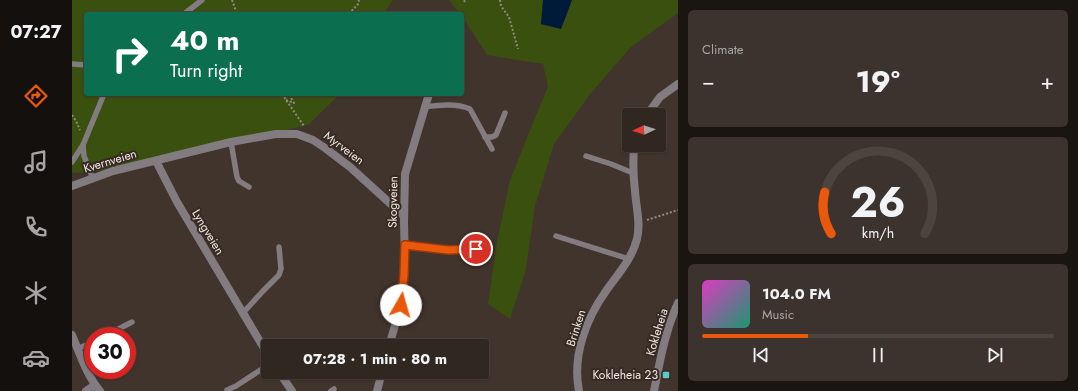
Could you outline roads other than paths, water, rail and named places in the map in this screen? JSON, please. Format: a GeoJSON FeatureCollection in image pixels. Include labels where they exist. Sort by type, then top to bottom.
{"type":"FeatureCollection","features":[{"type":"Feature","properties":{"kind":"street"},"geometry":{"type":"LineString","coordinates":[[652,108],[660,97],[678,84]]}},
{"type":"Feature","properties":{"kind":"street","name":"Skogveien"},"geometry":{"type":"LineString","coordinates":[[392,339],[401,305],[404,275],[405,174],[428,96]]}},
{"type":"Feature","properties":{"kind":"street","name":"Myrveien"},"geometry":{"type":"LineString","coordinates":[[156,161],[231,142],[276,134],[297,134],[313,140],[350,167],[404,216]]}},
{"type":"Feature","properties":{"kind":"street","name":"Brinken"},"geometry":{"type":"LineString","coordinates":[[578,391],[577,371],[580,352],[588,322],[596,306],[628,259],[637,239],[639,223],[633,173],[634,152]]}},
{"type":"Feature","properties":{"kind":"street","name":"Kvernveien"},"geometry":{"type":"LineString","coordinates":[[72,186],[113,171],[156,161]]}},
{"type":"Feature","properties":{"kind":"street","name":"Lyngveien"},"geometry":{"type":"LineString","coordinates":[[156,161],[177,202],[261,344]]}},
{"type":"Feature","properties":{"kind":"street","name":"Kokleheia"},"geometry":{"type":"LineString","coordinates":[[654,391],[663,348],[672,317],[678,303]]}},
{"type":"Feature","properties":{"kind":"street"},"geometry":{"type":"LineString","coordinates":[[72,335],[77,349],[98,388],[86,391]]}},
{"type":"Feature","properties":{"kind":"street"},"geometry":{"type":"LineString","coordinates":[[284,379],[292,391]]}},
{"type":"Feature","properties":{"kind":"street"},"geometry":{"type":"LineString","coordinates":[[379,390],[381,379]]}},
{"type":"Feature","properties":{"kind":"lane"},"geometry":{"type":"LineString","coordinates":[[187,12],[202,0]]}},
{"type":"Feature","properties":{"kind":"lane"},"geometry":{"type":"LineString","coordinates":[[72,64],[84,65]]}},
{"type":"Feature","properties":{"kind":"lane"},"geometry":{"type":"LineString","coordinates":[[72,162],[83,145],[103,96]]}},
{"type":"Feature","properties":{"kind":"lane"},"geometry":{"type":"LineString","coordinates":[[424,107],[464,106],[470,109],[492,149]]}},
{"type":"Feature","properties":{"kind":"lane"},"geometry":{"type":"LineString","coordinates":[[485,137],[492,137],[496,135],[505,113]]}},
{"type":"Feature","properties":{"kind":"lane"},"geometry":{"type":"LineString","coordinates":[[231,142],[237,177],[239,181],[249,187]]}},
{"type":"Feature","properties":{"kind":"lane"},"geometry":{"type":"LineString","coordinates":[[83,145],[84,156],[93,178]]}},
{"type":"Feature","properties":{"kind":"lane"},"geometry":{"type":"LineString","coordinates":[[586,156],[633,173]]}},
{"type":"Feature","properties":{"kind":"lane"},"geometry":{"type":"LineString","coordinates":[[556,236],[628,259]]}},
{"type":"Feature","properties":{"kind":"lane"},"geometry":{"type":"LineString","coordinates":[[405,245],[448,250],[476,249]]}},
{"type":"Feature","properties":{"kind":"lane"},"geometry":{"type":"LineString","coordinates":[[242,314],[280,275],[282,270],[279,247]]}},
{"type":"Feature","properties":{"kind":"lane"},"geometry":{"type":"LineString","coordinates":[[122,327],[132,322]]}},
{"type":"Feature","properties":{"kind":"lane"},"geometry":{"type":"LineString","coordinates":[[77,349],[84,346]]}},
{"type":"Feature","properties":{"kind":"lane"},"geometry":{"type":"LineString","coordinates":[[227,390],[236,386],[261,370]]}},
{"type":"Feature","properties":{"kind":"water"},"geometry":{"type":"Polygon","coordinates":[[[543,0],[572,0],[561,29],[541,24],[543,0]]]}},
{"type":"Feature","properties":{"kind":"place","name":"Kokleheia 23"},"geometry":{"type":"Point","coordinates":[666,375]}}]}
